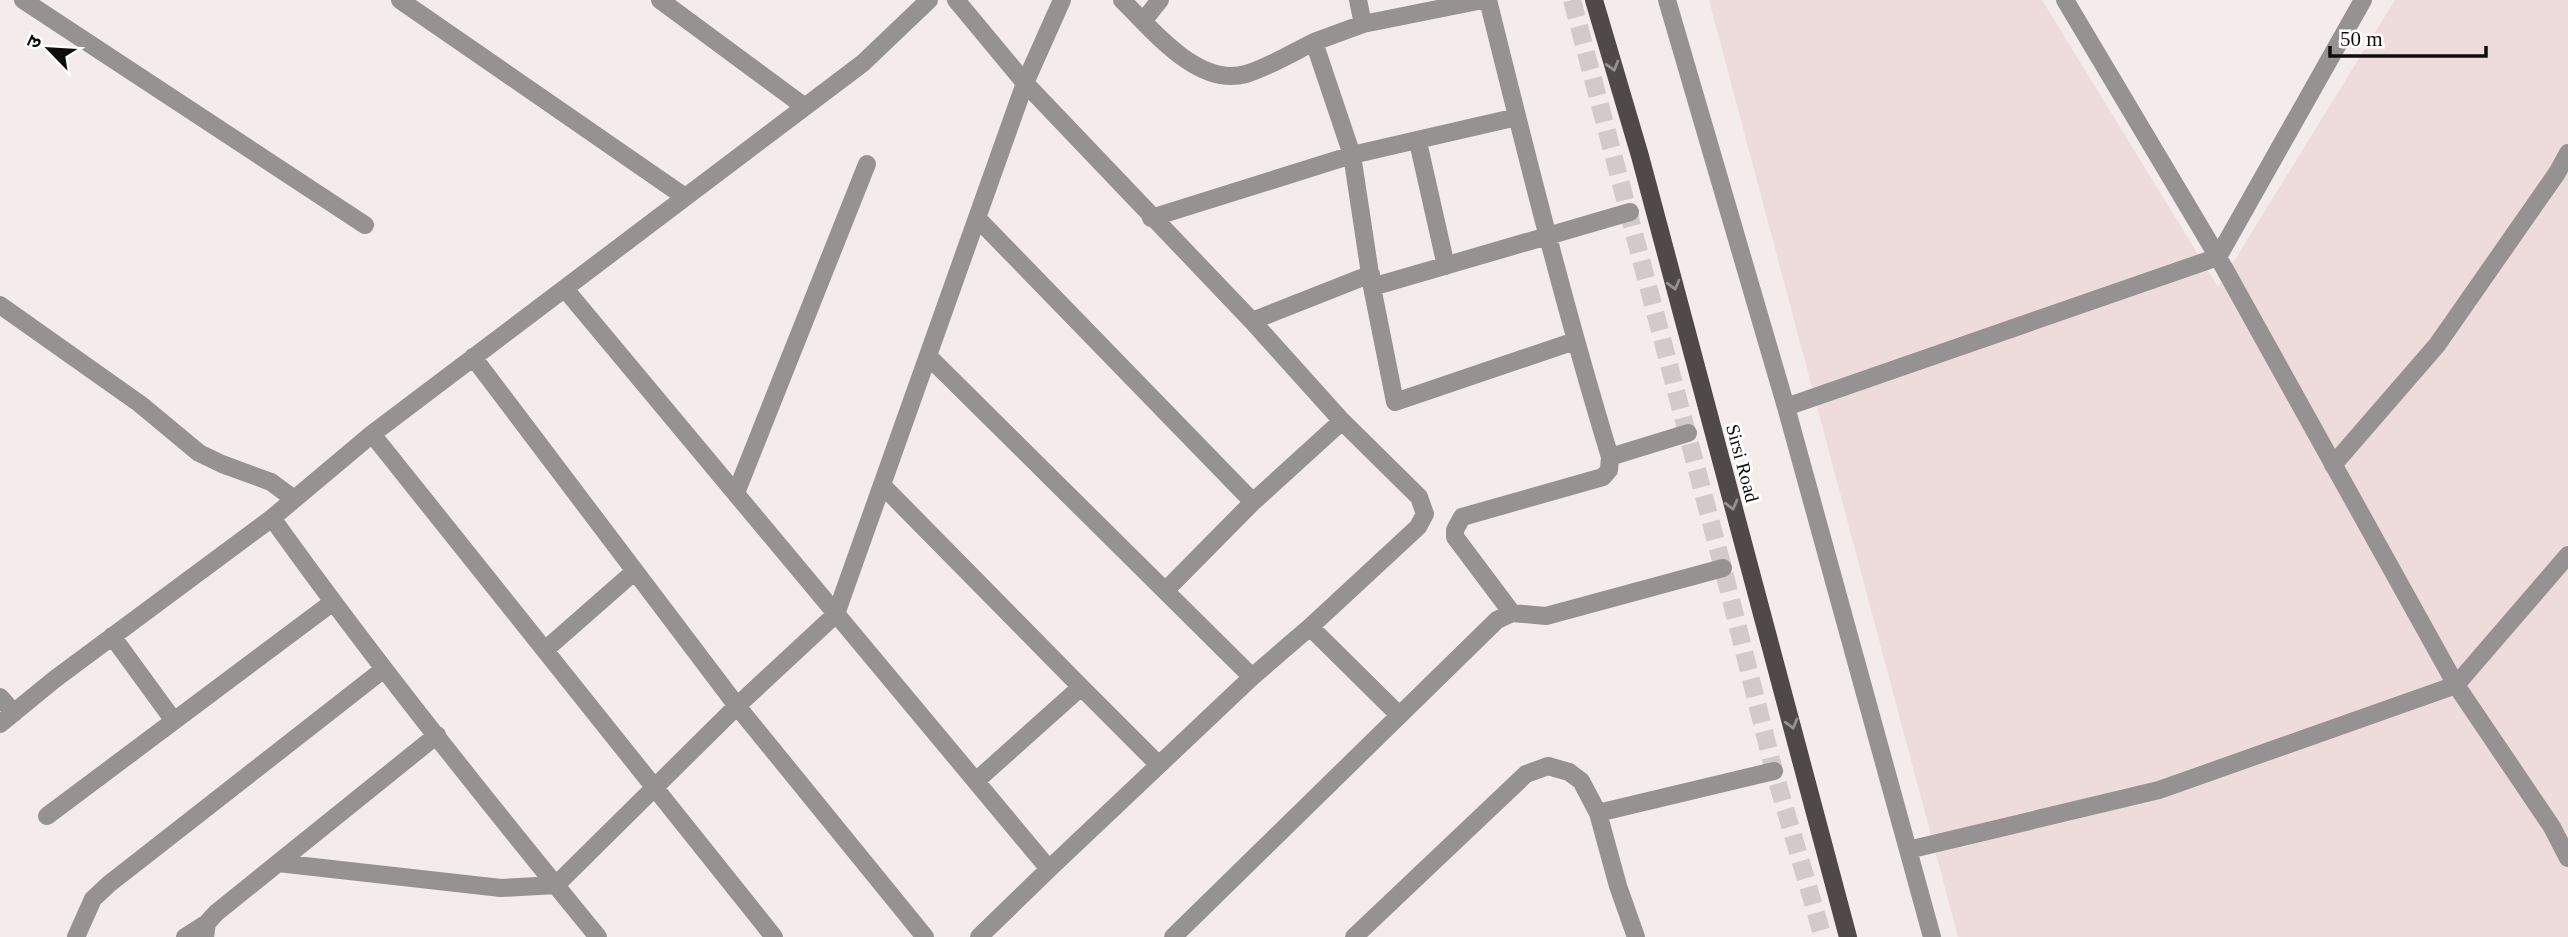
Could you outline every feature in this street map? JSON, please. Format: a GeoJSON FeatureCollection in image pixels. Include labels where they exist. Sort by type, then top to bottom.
{"type":"FeatureCollection","features":[{"type":"Feature","properties":{"kind":"main road","name":"Sirsi Road"},"geometry":{"type":"LineString","coordinates":[[1594,0],[1640,156],[1848,937]]}},
{"type":"Feature","properties":{"kind":"street"},"geometry":{"type":"LineString","coordinates":[[23,0],[365,225]]}},
{"type":"Feature","properties":{"kind":"street"},"geometry":{"type":"LineString","coordinates":[[400,0],[685,197]]}},
{"type":"Feature","properties":{"kind":"street"},"geometry":{"type":"LineString","coordinates":[[660,0],[805,107]]}},
{"type":"Feature","properties":{"kind":"street"},"geometry":{"type":"LineString","coordinates":[[0,697],[7,718],[271,518],[372,434],[863,63],[929,0]]}},
{"type":"Feature","properties":{"kind":"street"},"geometry":{"type":"LineString","coordinates":[[956,0],[1025,83],[1252,321],[1342,421],[1419,497],[1426,514],[1418,527],[1310,628],[1252,677],[979,937]]}},
{"type":"Feature","properties":{"kind":"street"},"geometry":{"type":"LineString","coordinates":[[278,863],[500,888],[556,885],[737,706],[836,614],[1025,83],[1062,0]]}},
{"type":"Feature","properties":{"kind":"street"},"geometry":{"type":"LineString","coordinates":[[1122,0],[1171,49],[1194,64],[1222,76],[1245,74],[1314,42],[1363,24],[1483,0]]}},
{"type":"Feature","properties":{"kind":"street"},"geometry":{"type":"LineString","coordinates":[[1144,20],[1160,0]]}},
{"type":"Feature","properties":{"kind":"street"},"geometry":{"type":"LineString","coordinates":[[1358,0],[1363,24]]}},
{"type":"Feature","properties":{"kind":"street"},"geometry":{"type":"LineString","coordinates":[[1488,0],[1547,237],[1610,457],[1609,470],[1603,477],[1462,517],[1457,523],[1455,537],[1512,613]]}},
{"type":"Feature","properties":{"kind":"street"},"geometry":{"type":"LineString","coordinates":[[1668,0],[1786,407],[1932,937]]}},
{"type":"Feature","properties":{"kind":"street"},"geometry":{"type":"LineString","coordinates":[[2065,0],[2218,257],[2456,685],[2552,827],[2568,858]]}},
{"type":"Feature","properties":{"kind":"street"},"geometry":{"type":"LineString","coordinates":[[1786,407],[2218,257],[2363,0]]}},
{"type":"Feature","properties":{"kind":"street"},"geometry":{"type":"LineString","coordinates":[[1314,42],[1352,155],[1371,280],[1395,402],[1575,341]]}},
{"type":"Feature","properties":{"kind":"street"},"geometry":{"type":"LineString","coordinates":[[1151,218],[1352,155],[1418,142],[1517,117]]}},
{"type":"Feature","properties":{"kind":"street"},"geometry":{"type":"LineString","coordinates":[[1418,142],[1446,266]]}},
{"type":"Feature","properties":{"kind":"street"},"geometry":{"type":"LineString","coordinates":[[2333,465],[2437,345],[2557,173],[2568,153]]}},
{"type":"Feature","properties":{"kind":"street"},"geometry":{"type":"LineString","coordinates":[[736,494],[867,164]]}},
{"type":"Feature","properties":{"kind":"street"},"geometry":{"type":"LineString","coordinates":[[1252,321],[1371,280],[1446,266],[1630,212]]}},
{"type":"Feature","properties":{"kind":"street"},"geometry":{"type":"LineString","coordinates":[[977,218],[1254,502]]}},
{"type":"Feature","properties":{"kind":"street"},"geometry":{"type":"LineString","coordinates":[[565,289],[1049,869]]}},
{"type":"Feature","properties":{"kind":"street"},"geometry":{"type":"LineString","coordinates":[[0,305],[140,404],[199,453],[271,482],[294,499]]}},
{"type":"Feature","properties":{"kind":"street"},"geometry":{"type":"LineString","coordinates":[[928,356],[1252,677]]}},
{"type":"Feature","properties":{"kind":"street"},"geometry":{"type":"LineString","coordinates":[[473,358],[737,706],[925,937]]}},
{"type":"Feature","properties":{"kind":"street"},"geometry":{"type":"LineString","coordinates":[[1166,590],[1254,502],[1342,421]]}},
{"type":"Feature","properties":{"kind":"street"},"geometry":{"type":"LineString","coordinates":[[1610,457],[1688,433]]}},
{"type":"Feature","properties":{"kind":"street"},"geometry":{"type":"LineString","coordinates":[[372,434],[774,937]]}},
{"type":"Feature","properties":{"kind":"street"},"geometry":{"type":"LineString","coordinates":[[882,485],[1158,765]]}},
{"type":"Feature","properties":{"kind":"street"},"geometry":{"type":"LineString","coordinates":[[271,518],[384,669],[598,937]]}},
{"type":"Feature","properties":{"kind":"street"},"geometry":{"type":"LineString","coordinates":[[1908,850],[2158,790],[2456,685],[2568,555]]}},
{"type":"Feature","properties":{"kind":"street"},"geometry":{"type":"LineString","coordinates":[[1183,933],[1497,620],[1512,613],[1546,617],[1723,568]]}},
{"type":"Feature","properties":{"kind":"street"},"geometry":{"type":"LineString","coordinates":[[545,650],[635,571]]}},
{"type":"Feature","properties":{"kind":"street"},"geometry":{"type":"LineString","coordinates":[[47,816],[333,602]]}},
{"type":"Feature","properties":{"kind":"street"},"geometry":{"type":"LineString","coordinates":[[1310,628],[1399,715]]}},
{"type":"Feature","properties":{"kind":"street"},"geometry":{"type":"LineString","coordinates":[[113,636],[174,721]]}},
{"type":"Feature","properties":{"kind":"street"},"geometry":{"type":"LineString","coordinates":[[76,937],[93,899],[109,884],[384,669]]}},
{"type":"Feature","properties":{"kind":"street"},"geometry":{"type":"LineString","coordinates":[[976,781],[1081,687]]}},
{"type":"Feature","properties":{"kind":"street"},"geometry":{"type":"LineString","coordinates":[[185,937],[206,930],[216,913],[437,735]]}},
{"type":"Feature","properties":{"kind":"street"},"geometry":{"type":"LineString","coordinates":[[1354,937],[1526,774],[1548,766],[1569,772],[1581,781],[1598,813],[1618,886],[1636,937]]}},
{"type":"Feature","properties":{"kind":"street"},"geometry":{"type":"LineString","coordinates":[[1598,813],[1774,771]]}},
{"type":"Feature","properties":{"kind":"shaded area"},"geometry":{"type":"Polygon","coordinates":[[[1709,0],[2042,0],[2218,287],[2395,0],[2568,0],[2568,937],[1958,937],[1709,0]]]}},
{"type":"Feature","properties":{"kind":"tunnel"},"geometry":{"type":"LineString","coordinates":[[1572,0],[1723,568],[1774,771],[1823,937]]}}]}
